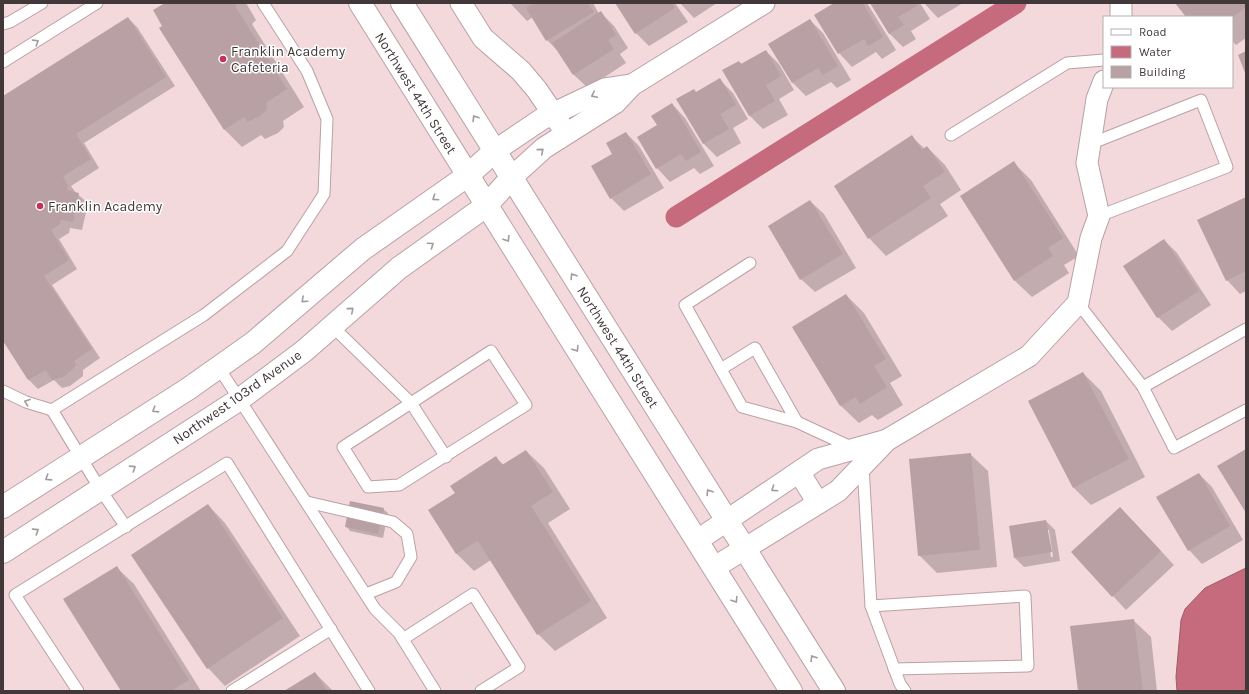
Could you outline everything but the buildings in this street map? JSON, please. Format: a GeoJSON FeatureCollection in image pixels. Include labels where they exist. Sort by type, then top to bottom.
{"type":"FeatureCollection","features":[{"type":"Feature","properties":{"kind":"street","name":"Northwest 44th Street"},"geometry":{"type":"LineString","coordinates":[[360,3],[467,176],[715,567],[791,691]]}},
{"type":"Feature","properties":{"kind":"street","name":"Northwest 44th Street"},"geometry":{"type":"LineString","coordinates":[[402,3],[496,150],[834,691]]}},
{"type":"Feature","properties":{"kind":"street"},"geometry":{"type":"LineString","coordinates":[[461,3],[483,38],[521,71],[554,114],[566,133]]}},
{"type":"Feature","properties":{"kind":"street"},"geometry":{"type":"LineString","coordinates":[[512,177],[544,148],[614,103],[632,86],[764,3]]}},
{"type":"Feature","properties":{"kind":"street"},"geometry":{"type":"LineString","coordinates":[[1121,3],[1121,16]]}},
{"type":"Feature","properties":{"kind":"street"},"geometry":{"type":"LineString","coordinates":[[698,540],[818,459],[858,457],[1029,356],[1078,303],[1091,238],[1099,216],[1087,163],[1097,99],[1103,83]]}},
{"type":"Feature","properties":{"kind":"street"},"geometry":{"type":"LineString","coordinates":[[3,507],[219,368],[280,322],[363,249],[467,176],[496,150],[525,130],[605,89],[632,86]]}},
{"type":"Feature","properties":{"kind":"street","name":"Northwest 103rd Avenue"},"geometry":{"type":"LineString","coordinates":[[3,552],[240,399],[304,351],[399,268],[486,206],[512,177]]}},
{"type":"Feature","properties":{"kind":"street"},"geometry":{"type":"LineString","coordinates":[[715,567],[838,491],[858,457]]}},
{"type":"Feature","properties":{"kind":"street"},"geometry":{"type":"LineString","coordinates":[[799,472],[818,503]]}},
{"type":"Feature","properties":{"kind":"lane"},"geometry":{"type":"LineString","coordinates":[[3,24],[10,22],[42,3]]}},
{"type":"Feature","properties":{"kind":"lane"},"geometry":{"type":"LineString","coordinates":[[3,62],[97,3]]}},
{"type":"Feature","properties":{"kind":"lane"},"geometry":{"type":"LineString","coordinates":[[52,410],[204,314],[287,251],[324,194],[327,119],[307,71],[263,3]]}},
{"type":"Feature","properties":{"kind":"lane"},"geometry":{"type":"LineString","coordinates":[[951,135],[1067,63],[1103,60]]}},
{"type":"Feature","properties":{"kind":"lane"},"geometry":{"type":"LineString","coordinates":[[1090,144],[1201,100],[1227,167],[1099,216]]}},
{"type":"Feature","properties":{"kind":"lane"},"geometry":{"type":"LineString","coordinates":[[750,263],[686,305],[742,407],[797,422],[858,457],[871,606],[894,669],[905,691]]}},
{"type":"Feature","properties":{"kind":"lane"},"geometry":{"type":"LineString","coordinates":[[1078,303],[1144,388],[1174,448],[1246,410]]}},
{"type":"Feature","properties":{"kind":"lane"},"geometry":{"type":"LineString","coordinates":[[332,326],[411,403],[446,457]]}},
{"type":"Feature","properties":{"kind":"lane"},"geometry":{"type":"LineString","coordinates":[[1144,388],[1246,329]]}},
{"type":"Feature","properties":{"kind":"lane"},"geometry":{"type":"LineString","coordinates":[[721,369],[755,348],[797,422]]}},
{"type":"Feature","properties":{"kind":"lane"},"geometry":{"type":"LineString","coordinates":[[491,351],[526,405],[446,457],[399,485],[368,487],[343,447],[411,403],[491,351]]}},
{"type":"Feature","properties":{"kind":"lane"},"geometry":{"type":"LineString","coordinates":[[219,368],[375,609],[403,639],[435,691]]}},
{"type":"Feature","properties":{"kind":"lane"},"geometry":{"type":"LineString","coordinates":[[3,392],[26,402],[52,410],[100,489],[126,527]]}},
{"type":"Feature","properties":{"kind":"lane"},"geometry":{"type":"LineString","coordinates":[[78,691],[15,595],[227,463],[369,691]]}},
{"type":"Feature","properties":{"kind":"lane"},"geometry":{"type":"LineString","coordinates":[[307,502],[394,522],[407,534],[411,557],[396,582],[366,594]]}},
{"type":"Feature","properties":{"kind":"lane"},"geometry":{"type":"LineString","coordinates":[[403,639],[473,594],[519,667],[481,691]]}},
{"type":"Feature","properties":{"kind":"lane"},"geometry":{"type":"LineString","coordinates":[[871,606],[1025,596],[1028,666],[894,669]]}},
{"type":"Feature","properties":{"kind":"lane"},"geometry":{"type":"LineString","coordinates":[[232,691],[331,629]]}},
{"type":"Feature","properties":{"kind":"water"},"geometry":{"type":"Polygon","coordinates":[[[1246,568],[1246,691],[1177,691],[1176,677],[1181,620],[1185,609],[1205,588],[1246,568]]]}},
{"type":"Feature","properties":{"kind":"waterway"},"geometry":{"type":"LineString","coordinates":[[676,217],[1016,3]]}},
{"type":"Feature","properties":{"kind":"place","name":"Franklin Academy Cafeteria"},"geometry":{"type":"Point","coordinates":[223,59]}},
{"type":"Feature","properties":{"kind":"place","name":"Franklin Academy"},"geometry":{"type":"Point","coordinates":[40,206]}}]}
